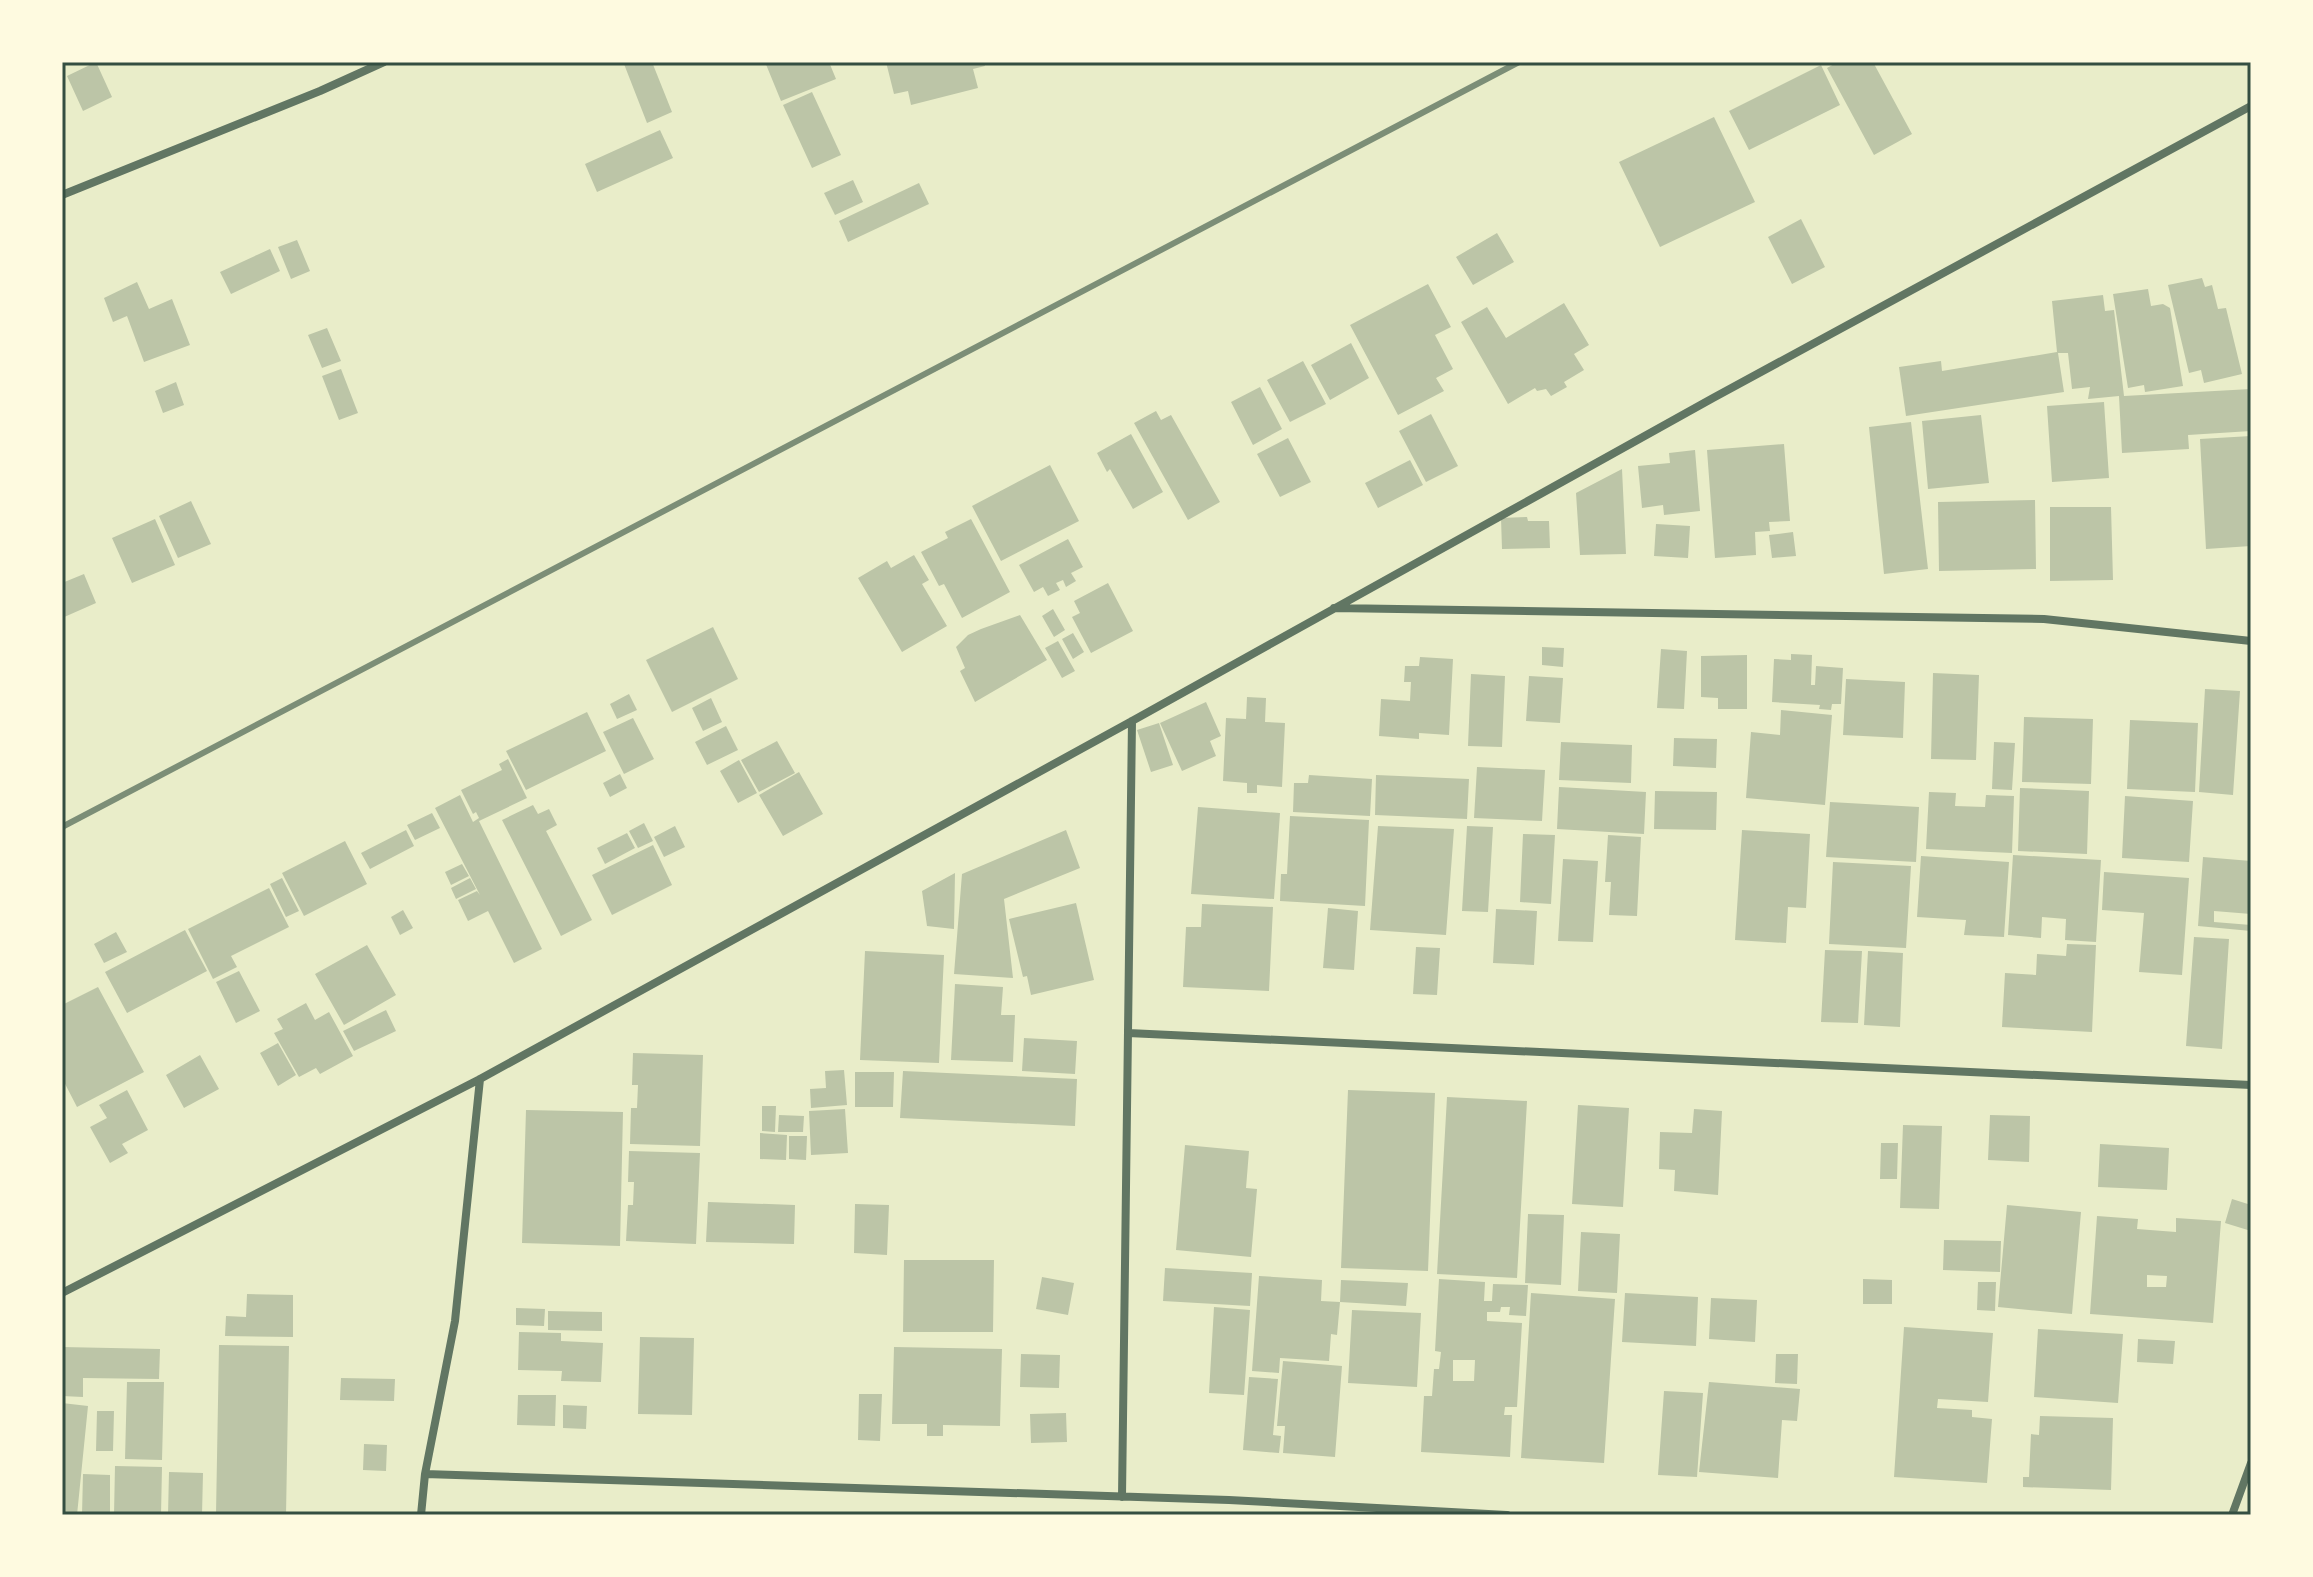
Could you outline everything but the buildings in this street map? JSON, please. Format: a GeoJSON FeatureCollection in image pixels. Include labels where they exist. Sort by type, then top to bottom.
{"type":"FeatureCollection","features":[{"type":"Feature","properties":{"kind":"street"},"geometry":{"type":"LineString","coordinates":[[62,195],[384,62]]}},
{"type":"Feature","properties":{"kind":"street"},"geometry":{"type":"LineString","coordinates":[[62,1293],[480,1079],[1727,391],[2251,106]]}},
{"type":"Feature","properties":{"kind":"street"},"geometry":{"type":"LineString","coordinates":[[1333,608],[2044,619],[2251,641]]}},
{"type":"Feature","properties":{"kind":"street"},"geometry":{"type":"LineString","coordinates":[[1122,1497],[1132,721]]}},
{"type":"Feature","properties":{"kind":"street"},"geometry":{"type":"LineString","coordinates":[[1128,1033],[2251,1085]]}},
{"type":"Feature","properties":{"kind":"street"},"geometry":{"type":"LineString","coordinates":[[421,1515],[425,1474],[455,1321],[480,1079]]}},
{"type":"Feature","properties":{"kind":"street"},"geometry":{"type":"LineString","coordinates":[[2232,1515],[2251,1463]]}},
{"type":"Feature","properties":{"kind":"street"},"geometry":{"type":"LineString","coordinates":[[425,1474],[1229,1500],[1507,1515]]}},
{"type":"Feature","properties":{"kind":"railway"},"geometry":{"type":"LineString","coordinates":[[62,827],[1519,62]]}}]}
